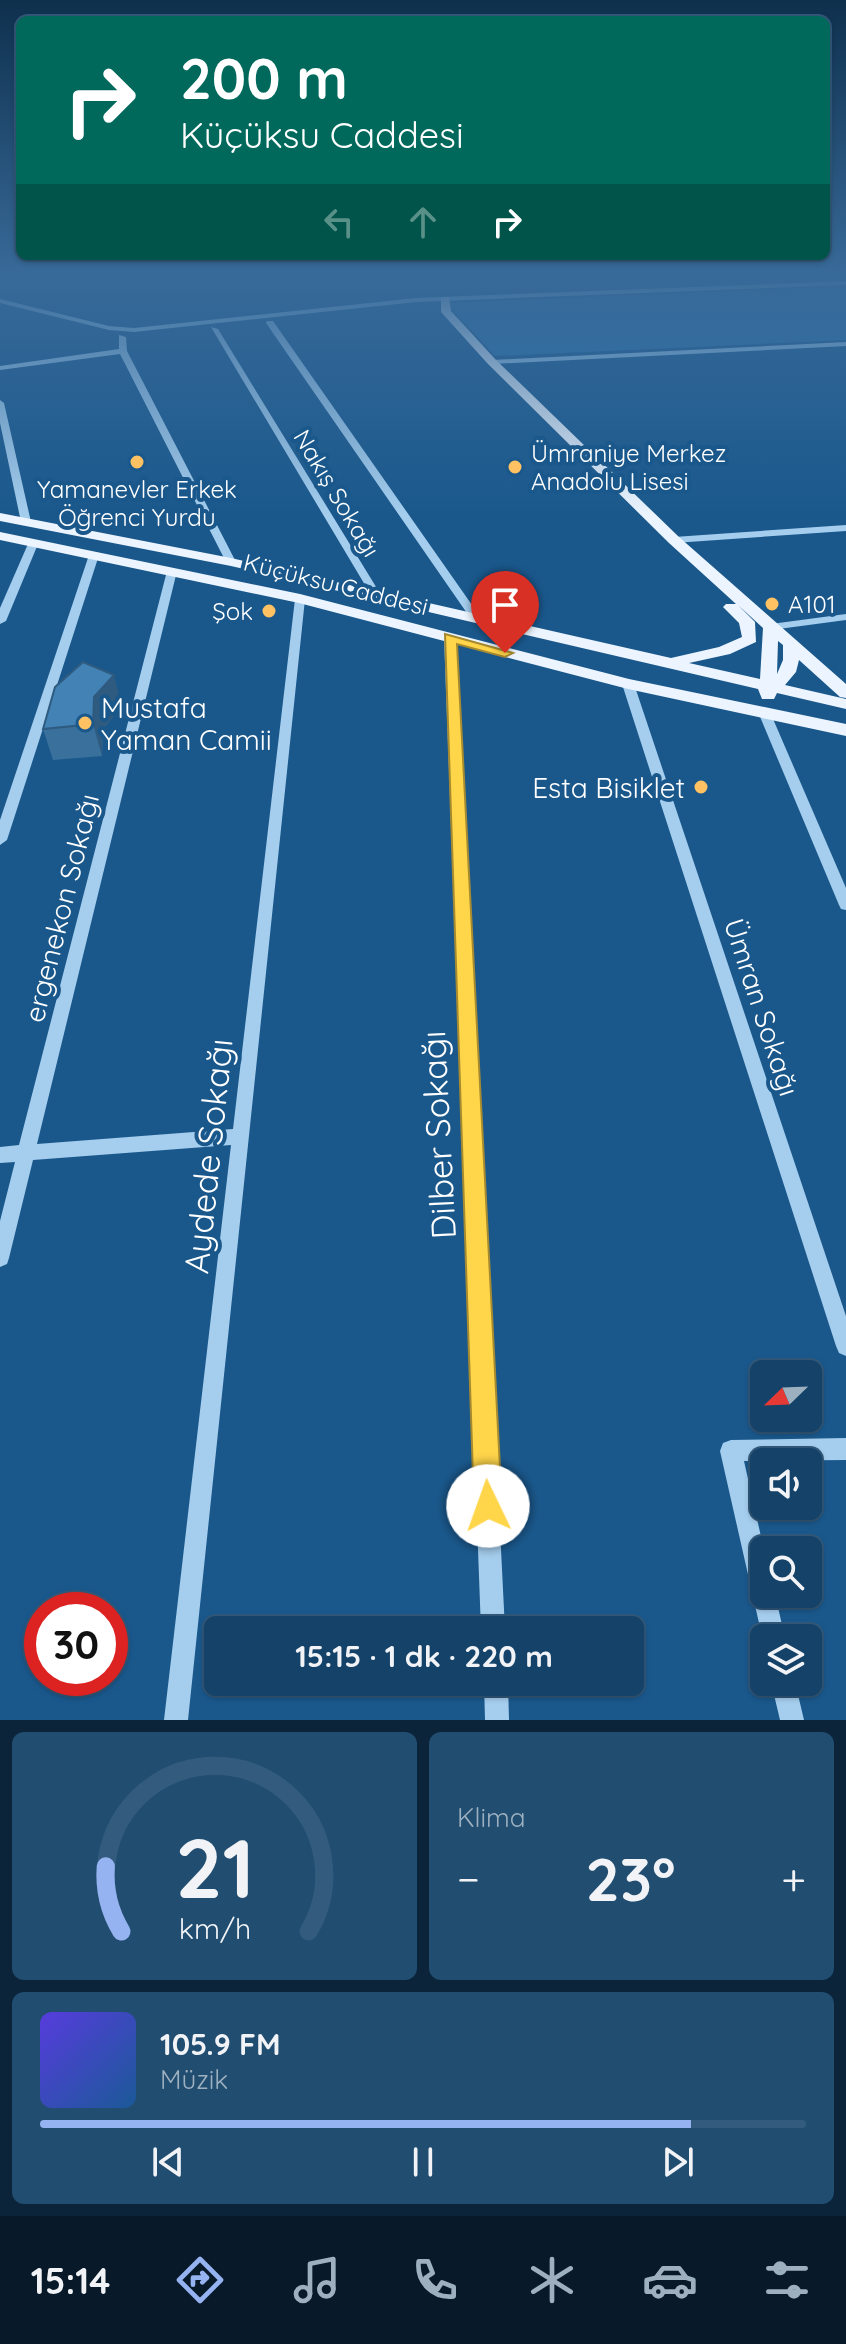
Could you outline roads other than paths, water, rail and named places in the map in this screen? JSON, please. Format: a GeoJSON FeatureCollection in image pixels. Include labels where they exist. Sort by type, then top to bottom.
{"type":"FeatureCollection","features":[{"type":"Feature","properties":{"kind":"main road"},"geometry":{"type":"LineString","coordinates":[[486,355],[674,540],[846,693]]}},
{"type":"Feature","properties":{"kind":"main road","name":"Küçüksu Caddesi"},"geometry":{"type":"LineString","coordinates":[[0,517],[231,562],[846,704]]}},
{"type":"Feature","properties":{"kind":"main road","name":"Küçüksu Caddesi"},"geometry":{"type":"LineString","coordinates":[[0,536],[300,599],[628,684],[846,730]]}},
{"type":"Feature","properties":{"kind":"main road"},"geometry":{"type":"LineString","coordinates":[[94,555],[103,538]]}},
{"type":"Feature","properties":{"kind":"main road"},"geometry":{"type":"LineString","coordinates":[[666,662],[739,646],[750,639],[751,630],[747,622],[692,568],[674,540]]}},
{"type":"Feature","properties":{"kind":"main road"},"geometry":{"type":"LineString","coordinates":[[764,712],[770,686],[771,627]]}},
{"type":"Feature","properties":{"kind":"main road"},"geometry":{"type":"LineString","coordinates":[[682,695],[714,697],[781,681],[792,666],[791,645]]}},
{"type":"Feature","properties":{"kind":"main road"},"geometry":{"type":"LineString","coordinates":[[770,686],[791,710],[814,723]]}},
{"type":"Feature","properties":{"kind":"street"},"geometry":{"type":"LineString","coordinates":[[0,368],[92,355]]}},
{"type":"Feature","properties":{"kind":"street"},"geometry":{"type":"LineString","coordinates":[[125,355],[231,562]]}},
{"type":"Feature","properties":{"kind":"street","name":"Nakış Sokağı"},"geometry":{"type":"LineString","coordinates":[[230,355],[376,595]]}},
{"type":"Feature","properties":{"kind":"street"},"geometry":{"type":"LineString","coordinates":[[292,355],[475,617]]}},
{"type":"Feature","properties":{"kind":"street"},"geometry":{"type":"LineString","coordinates":[[492,362],[624,355]]}},
{"type":"Feature","properties":{"kind":"street"},"geometry":{"type":"LineString","coordinates":[[0,403],[26,522]]}},
{"type":"Feature","properties":{"kind":"street"},"geometry":{"type":"LineString","coordinates":[[674,540],[846,528]]}},
{"type":"Feature","properties":{"kind":"street"},"geometry":{"type":"LineString","coordinates":[[0,621],[33,544]]}},
{"type":"Feature","properties":{"kind":"street"},"geometry":{"type":"LineString","coordinates":[[0,840],[94,555]]}},
{"type":"Feature","properties":{"kind":"street","name":"ergenekon Sokağı"},"geometry":{"type":"LineString","coordinates":[[0,1258],[172,571]]}},
{"type":"Feature","properties":{"kind":"street","name":"Aydede Sokağı"},"geometry":{"type":"LineString","coordinates":[[176,1720],[300,599]]}},
{"type":"Feature","properties":{"kind":"street"},"geometry":{"type":"LineString","coordinates":[[771,627],[846,617]]}},
{"type":"Feature","properties":{"kind":"street","name":"Dilber Sokağı"},"geometry":{"type":"LineString","coordinates":[[450,637],[492,1616]]}},
{"type":"Feature","properties":{"kind":"street","name":"Ümran Sokağı"},"geometry":{"type":"LineString","coordinates":[[628,684],[846,1346]]}},
{"type":"Feature","properties":{"kind":"street"},"geometry":{"type":"LineString","coordinates":[[764,712],[846,905]]}},
{"type":"Feature","properties":{"kind":"street"},"geometry":{"type":"LineString","coordinates":[[0,1155],[27,1150],[240,1136]]}},
{"type":"Feature","properties":{"kind":"street"},"geometry":{"type":"LineString","coordinates":[[770,1624],[731,1451],[846,1449]]}},
{"type":"Feature","properties":{"kind":"street"},"geometry":{"type":"LineString","coordinates":[[496,1696],[497,1720]]}},
{"type":"Feature","properties":{"kind":"street"},"geometry":{"type":"LineString","coordinates":[[786,1696],[792,1720]]}},
{"type":"Feature","properties":{"kind":"place","name":"Yamanevler Erkek Öğrenci Yurdu"},"geometry":{"type":"Point","coordinates":[137,462]}},
{"type":"Feature","properties":{"kind":"place","name":"Ümraniye Merkez Anadolu Lisesi"},"geometry":{"type":"Point","coordinates":[515,467]}},
{"type":"Feature","properties":{"kind":"place","name":"A101"},"geometry":{"type":"Point","coordinates":[772,604]}},
{"type":"Feature","properties":{"kind":"place","name":"Şok"},"geometry":{"type":"Point","coordinates":[269,611]}},
{"type":"Feature","properties":{"kind":"place","name":"Mustafa Yaman Camii"},"geometry":{"type":"Point","coordinates":[85,723]}},
{"type":"Feature","properties":{"kind":"place","name":"Esta Bisiklet"},"geometry":{"type":"Point","coordinates":[701,787]}}]}
